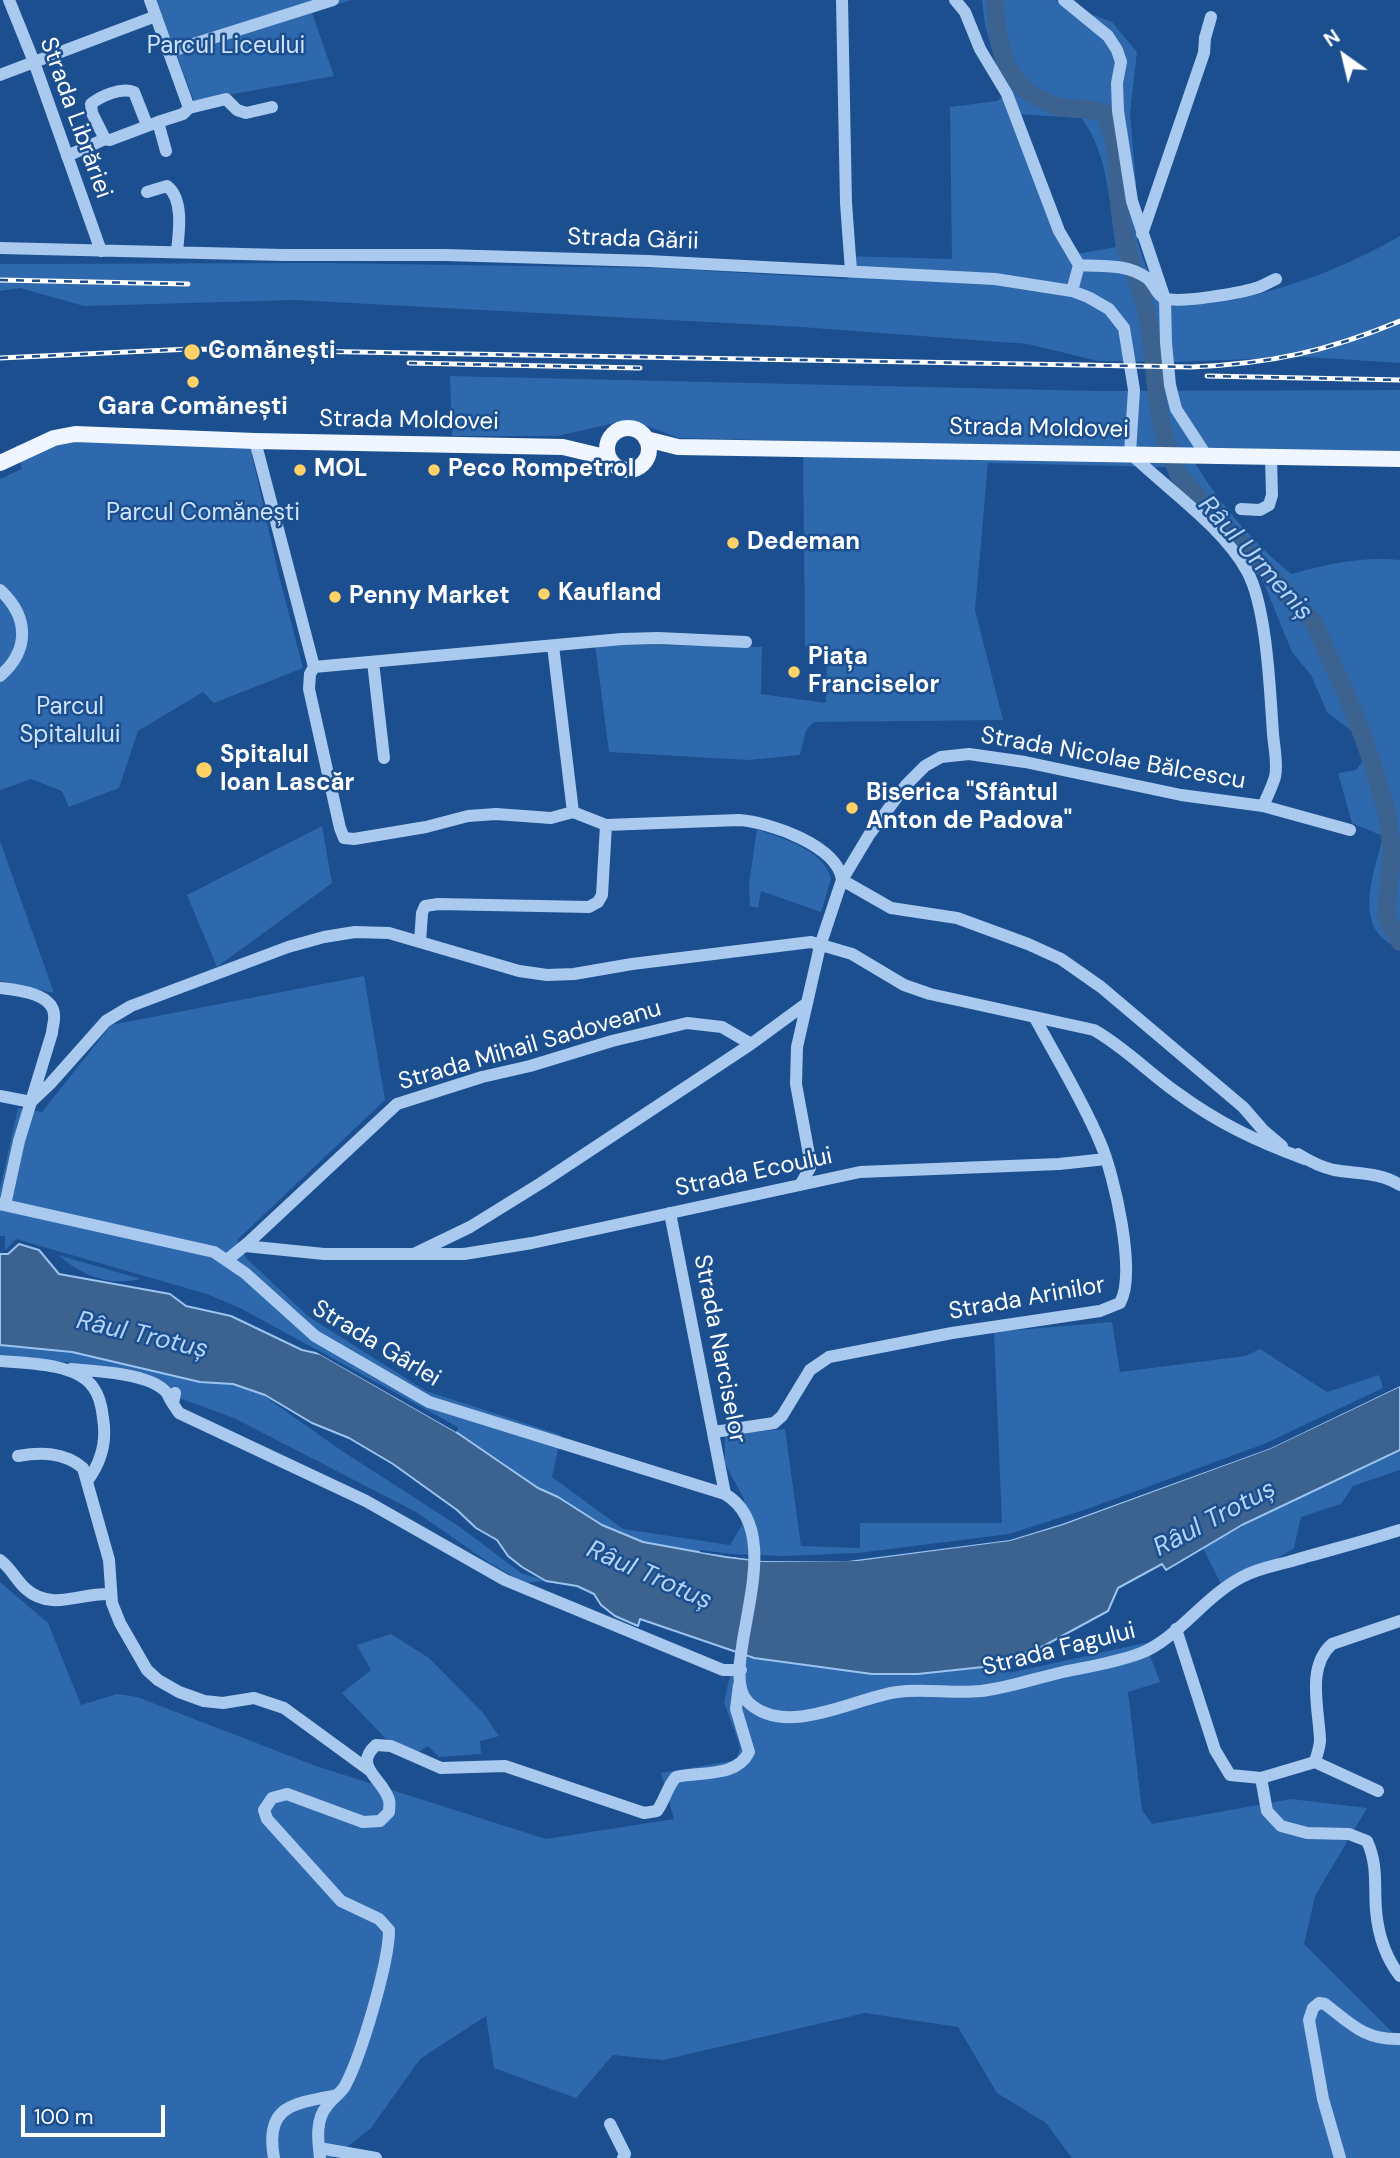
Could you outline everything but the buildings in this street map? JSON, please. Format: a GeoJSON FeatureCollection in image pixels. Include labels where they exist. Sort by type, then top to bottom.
{"type":"FeatureCollection","features":[{"type":"Feature","properties":{"kind":"main road"},"geometry":{"type":"LineString","coordinates":[[632,428],[646,439],[649,448],[647,458],[638,467],[627,470],[619,468],[609,458],[607,449],[611,436],[620,430],[632,428]]}},
{"type":"Feature","properties":{"kind":"main road","name":"Strada Moldovei"},"geometry":{"type":"LineString","coordinates":[[0,463],[54,438],[75,434],[254,441],[563,447],[609,458]]}},
{"type":"Feature","properties":{"kind":"main road","name":"Strada Moldovei"},"geometry":{"type":"LineString","coordinates":[[563,447],[611,436]]}},
{"type":"Feature","properties":{"kind":"main road","name":"Strada Moldovei"},"geometry":{"type":"LineString","coordinates":[[646,439],[678,447],[1400,458]]}},
{"type":"Feature","properties":{"kind":"main road","name":"Strada Moldovei"},"geometry":{"type":"LineString","coordinates":[[647,458],[678,447]]}},
{"type":"Feature","properties":{"kind":"street","name":"Strada Librăriei"},"geometry":{"type":"LineString","coordinates":[[9,0],[34,62],[101,251]]}},
{"type":"Feature","properties":{"kind":"street"},"geometry":{"type":"LineString","coordinates":[[150,0],[189,107]]}},
{"type":"Feature","properties":{"kind":"street"},"geometry":{"type":"LineString","coordinates":[[168,52],[333,0]]}},
{"type":"Feature","properties":{"kind":"street"},"geometry":{"type":"LineString","coordinates":[[842,0],[846,203],[851,271]]}},
{"type":"Feature","properties":{"kind":"street"},"geometry":{"type":"LineString","coordinates":[[955,0],[965,12],[980,49],[1007,94],[1059,231],[1079,265],[1072,291]]}},
{"type":"Feature","properties":{"kind":"street"},"geometry":{"type":"LineString","coordinates":[[1065,0],[1108,36],[1121,62],[1117,83],[1118,111],[1132,201],[1165,299],[1168,364],[1176,409],[1206,455]]}},
{"type":"Feature","properties":{"kind":"street"},"geometry":{"type":"LineString","coordinates":[[0,75],[156,16]]}},
{"type":"Feature","properties":{"kind":"street"},"geometry":{"type":"LineString","coordinates":[[1142,234],[1204,53],[1211,17]]}},
{"type":"Feature","properties":{"kind":"street"},"geometry":{"type":"LineString","coordinates":[[105,139],[92,113],[91,104],[124,89],[134,92],[166,151]]}},
{"type":"Feature","properties":{"kind":"street"},"geometry":{"type":"LineString","coordinates":[[67,156],[105,139],[110,140],[183,114],[189,107],[226,99],[237,110],[246,113],[272,107]]}},
{"type":"Feature","properties":{"kind":"street"},"geometry":{"type":"LineString","coordinates":[[147,192],[167,186],[172,190],[177,201],[177,251]]}},
{"type":"Feature","properties":{"kind":"street","name":"Strada Gării"},"geometry":{"type":"LineString","coordinates":[[0,248],[648,261],[995,279],[1072,291],[1108,309],[1124,328],[1134,390],[1130,453]]}},
{"type":"Feature","properties":{"kind":"street"},"geometry":{"type":"LineString","coordinates":[[1079,265],[1122,266],[1148,279],[1165,299],[1247,291],[1276,279]]}},
{"type":"Feature","properties":{"kind":"street"},"geometry":{"type":"LineString","coordinates":[[254,441],[314,667],[310,674],[309,689],[344,838],[354,839],[416,829],[468,816],[496,814],[551,818],[573,812],[606,825],[740,820],[759,822],[828,854],[839,867],[842,880],[891,908],[957,918],[1061,959],[1101,987],[1243,1107],[1272,1139],[1305,1159]]}},
{"type":"Feature","properties":{"kind":"street"},"geometry":{"type":"LineString","coordinates":[[1130,453],[1214,531],[1234,552],[1248,573],[1260,613],[1276,775],[1263,806]]}},
{"type":"Feature","properties":{"kind":"street"},"geometry":{"type":"LineString","coordinates":[[1241,509],[1261,510],[1269,505],[1272,495],[1271,457]]}},
{"type":"Feature","properties":{"kind":"street"},"geometry":{"type":"LineString","coordinates":[[0,590],[13,603],[20,618],[22,635],[19,652],[11,667],[0,676]]}},
{"type":"Feature","properties":{"kind":"street"},"geometry":{"type":"LineString","coordinates":[[314,667],[658,638],[746,642]]}},
{"type":"Feature","properties":{"kind":"street"},"geometry":{"type":"LineString","coordinates":[[553,646],[573,812]]}},
{"type":"Feature","properties":{"kind":"street"},"geometry":{"type":"LineString","coordinates":[[373,662],[384,758]]}},
{"type":"Feature","properties":{"kind":"street","name":"Strada Nicolae Bălcescu"},"geometry":{"type":"LineString","coordinates":[[800,1185],[810,1168],[796,1084],[797,1047],[820,946],[842,880],[869,835],[906,785],[925,766],[941,757],[968,754],[1013,760],[1181,795],[1263,806],[1350,830]]}},
{"type":"Feature","properties":{"kind":"street"},"geometry":{"type":"LineString","coordinates":[[420,942],[425,906],[589,907],[598,902],[602,895],[606,825]]}},
{"type":"Feature","properties":{"kind":"street"},"geometry":{"type":"LineString","coordinates":[[31,1102],[106,1021],[116,1014],[144,1000],[288,947],[324,937],[355,932],[389,933],[509,968],[547,975],[574,974],[632,964],[811,942],[852,954],[918,990],[1094,1030],[1113,1041],[1174,1091],[1223,1124],[1259,1142],[1324,1167],[1386,1177],[1400,1185]]}},
{"type":"Feature","properties":{"kind":"street"},"geometry":{"type":"LineString","coordinates":[[0,988],[46,999],[54,1016],[2,1205]]}},
{"type":"Feature","properties":{"kind":"street"},"geometry":{"type":"LineString","coordinates":[[245,1246],[324,1254],[414,1255],[470,1227],[541,1183],[780,1025],[807,1003]]}},
{"type":"Feature","properties":{"kind":"street","name":"Strada Arinilor"},"geometry":{"type":"LineString","coordinates":[[714,1432],[774,1423],[782,1416],[810,1370],[829,1357],[952,1333],[1100,1311],[1120,1303],[1126,1287],[1124,1243],[1107,1159],[1092,1124],[1035,1018]]}},
{"type":"Feature","properties":{"kind":"street","name":"Strada Mihail Sadoveanu"},"geometry":{"type":"LineString","coordinates":[[227,1260],[397,1104],[482,1077],[687,1023],[722,1027],[751,1044]]}},
{"type":"Feature","properties":{"kind":"street"},"geometry":{"type":"LineString","coordinates":[[0,1096],[31,1102]]}},
{"type":"Feature","properties":{"kind":"street","name":"Strada Ecoului"},"geometry":{"type":"LineString","coordinates":[[414,1255],[464,1254],[519,1245],[860,1172],[1059,1164],[1107,1159]]}},
{"type":"Feature","properties":{"kind":"street","name":"Strada Gârlei"},"geometry":{"type":"LineString","coordinates":[[2,1205],[214,1252],[245,1273],[315,1336],[429,1402],[725,1494]]}},
{"type":"Feature","properties":{"kind":"street","name":"Strada Narciselor"},"geometry":{"type":"LineString","coordinates":[[670,1213],[725,1494]]}},
{"type":"Feature","properties":{"kind":"street"},"geometry":{"type":"LineString","coordinates":[[0,1361],[106,1371],[145,1380],[174,1398],[179,1413],[366,1501],[505,1580],[723,1670],[741,1668]]}},
{"type":"Feature","properties":{"kind":"street"},"geometry":{"type":"LineString","coordinates":[[64,1369],[93,1387],[102,1407],[105,1426],[102,1450],[99,1465],[88,1480]]}},
{"type":"Feature","properties":{"kind":"street"},"geometry":{"type":"LineString","coordinates":[[18,1456],[61,1455],[83,1468],[108,1560],[112,1603],[147,1670],[158,1680],[204,1701],[223,1703],[254,1698],[270,1702],[299,1718],[369,1770]]}},
{"type":"Feature","properties":{"kind":"street"},"geometry":{"type":"LineString","coordinates":[[376,2158],[319,2153],[319,2123],[322,2113],[344,2087],[364,2037],[389,1947],[389,1930],[379,1919],[341,1901],[267,1819],[264,1810],[272,1798],[286,1794],[363,1822],[380,1821],[389,1812],[389,1800],[369,1770],[366,1760],[376,1745],[391,1746],[441,1768],[505,1766],[644,1813],[657,1811],[665,1801],[669,1785],[676,1777],[729,1770],[745,1761],[749,1752],[748,1741],[739,1723],[736,1709],[756,1554],[752,1531],[745,1515],[735,1499],[725,1494]]}},
{"type":"Feature","properties":{"kind":"street","name":"Strada Fagului"},"geometry":{"type":"LineString","coordinates":[[741,1668],[746,1700],[759,1710],[782,1716],[805,1716],[896,1692],[976,1691],[1015,1684],[1140,1654],[1152,1649],[1213,1596],[1251,1573],[1400,1530]]}},
{"type":"Feature","properties":{"kind":"street"},"geometry":{"type":"LineString","coordinates":[[0,1560],[9,1567],[24,1588],[38,1598],[55,1601],[96,1593],[111,1594]]}},
{"type":"Feature","properties":{"kind":"street"},"geometry":{"type":"LineString","coordinates":[[1315,1762],[1320,1743],[1317,1673],[1324,1651],[1332,1644],[1400,1621]]}},
{"type":"Feature","properties":{"kind":"street"},"geometry":{"type":"LineString","coordinates":[[1176,1629],[1215,1750],[1230,1775],[1261,1778],[1315,1762],[1378,1791]]}},
{"type":"Feature","properties":{"kind":"street"},"geometry":{"type":"LineString","coordinates":[[1261,1778],[1267,1811],[1281,1826],[1307,1833],[1349,1834],[1367,1841],[1374,1857],[1376,1913],[1390,1962],[1400,1976]]}},
{"type":"Feature","properties":{"kind":"street"},"geometry":{"type":"LineString","coordinates":[[1340,2158],[1323,2099],[1310,2020],[1313,2008],[1319,2003],[1325,2004],[1363,2034],[1400,2039]]}},
{"type":"Feature","properties":{"kind":"street"},"geometry":{"type":"LineString","coordinates":[[274,2158],[271,2142],[274,2123],[284,2111],[292,2105],[337,2095]]}},
{"type":"Feature","properties":{"kind":"street"},"geometry":{"type":"LineString","coordinates":[[610,2124],[625,2154],[623,2158]]}},
{"type":"Feature","properties":{"kind":"green space","name":"Parcul Liceului"},"geometry":{"type":"Polygon","coordinates":[[[156,0],[351,0],[312,13],[334,76],[194,101],[156,0]]]}},
{"type":"Feature","properties":{"kind":"green space"},"geometry":{"type":"Polygon","coordinates":[[[982,0],[1055,0],[1112,22],[1137,52],[1130,113],[1137,240],[1146,267],[1178,305],[1222,302],[1314,277],[1400,236],[1400,363],[1306,357],[1174,362],[1098,361],[1028,344],[801,327],[295,300],[84,306],[20,288],[0,291],[0,264],[325,263],[657,268],[848,279],[847,256],[952,259],[950,107],[997,101],[1005,95],[985,25],[982,0]],[[1015,114],[1066,256],[1116,247],[1103,163],[1081,118],[1015,114]]]}},
{"type":"Feature","properties":{"kind":"green space"},"geometry":{"type":"Polygon","coordinates":[[[450,376],[1097,391],[1400,390],[1400,451],[1187,448],[1206,480],[1233,516],[1263,549],[1292,574],[1345,562],[1400,560],[1400,951],[1380,935],[1371,918],[1370,894],[1383,836],[1352,823],[1338,773],[1356,770],[1362,762],[1354,733],[1327,712],[1311,675],[1292,652],[1260,574],[1165,467],[988,463],[975,610],[1003,720],[814,722],[806,730],[800,755],[748,760],[609,752],[595,644],[762,647],[761,694],[826,703],[827,650],[805,647],[803,441],[679,438],[642,424],[624,421],[557,436],[452,436],[450,376]]]}},
{"type":"Feature","properties":{"kind":"green space"},"geometry":{"type":"Polygon","coordinates":[[[252,434],[252,455],[303,668],[214,703],[203,692],[138,731],[119,788],[69,807],[62,791],[31,779],[0,790],[0,479],[22,469],[16,445],[252,434]]]}},
{"type":"Feature","properties":{"kind":"green space"},"geometry":{"type":"Polygon","coordinates":[[[322,826],[332,883],[217,967],[187,895],[322,826]]]}},
{"type":"Feature","properties":{"kind":"green space"},"geometry":{"type":"Polygon","coordinates":[[[757,829],[801,846],[820,860],[827,869],[831,879],[821,912],[761,891],[758,908],[750,906],[749,884],[757,829]]]}},
{"type":"Feature","properties":{"kind":"green space"},"geometry":{"type":"Polygon","coordinates":[[[0,841],[54,993],[0,981],[0,841]]]}},
{"type":"Feature","properties":{"kind":"green space"},"geometry":{"type":"Polygon","coordinates":[[[364,976],[385,1100],[237,1240],[246,1258],[309,1317],[426,1391],[561,1435],[552,1477],[623,1529],[730,1545],[743,1523],[744,1499],[725,1464],[725,1435],[785,1429],[801,1546],[860,1548],[860,1523],[1002,1523],[994,1332],[1112,1322],[1120,1372],[1245,1356],[1260,1349],[1327,1392],[1379,1375],[1383,1388],[1264,1444],[1090,1508],[1009,1534],[858,1553],[783,1556],[700,1552],[643,1542],[602,1525],[558,1497],[538,1488],[501,1461],[459,1436],[456,1432],[458,1427],[242,1309],[207,1294],[16,1239],[5,1250],[5,1236],[0,1236],[0,1189],[18,1108],[42,1112],[111,1025],[364,976]]]}},
{"type":"Feature","properties":{"kind":"green space"},"geometry":{"type":"Polygon","coordinates":[[[58,1255],[141,1279],[118,1281],[97,1278],[77,1269],[58,1255]]]}},
{"type":"Feature","properties":{"kind":"green space"},"geometry":{"type":"Polygon","coordinates":[[[0,1345],[72,1352],[200,1382],[233,1384],[260,1393],[342,1451],[460,1527],[521,1573],[546,1581],[524,1583],[488,1562],[416,1512],[234,1418],[132,1381],[67,1362],[0,1356],[0,1345]]]}},
{"type":"Feature","properties":{"kind":"green space"},"geometry":{"type":"Polygon","coordinates":[[[1400,1450],[1400,1470],[1353,1486],[1341,1504],[1301,1517],[1294,1548],[1225,1592],[1203,1548],[1299,1496],[1400,1450]]]}},
{"type":"Feature","properties":{"kind":"green space"},"geometry":{"type":"Polygon","coordinates":[[[0,1582],[48,1623],[81,1705],[117,1694],[137,1697],[316,1766],[546,1839],[674,1819],[661,1773],[737,1760],[740,1747],[724,1702],[734,1658],[754,1658],[852,1671],[917,1673],[981,1666],[1014,1657],[1009,1673],[1145,1643],[1160,1682],[1128,1692],[1142,1810],[1152,1824],[1291,1799],[1367,1808],[1315,1896],[1304,1944],[1400,2040],[1400,2158],[1072,2158],[1046,2123],[997,2093],[958,2027],[865,2013],[663,2060],[613,2055],[576,2098],[494,2068],[486,2016],[420,2059],[371,2128],[333,2158],[0,2158],[0,1582]]]}},
{"type":"Feature","properties":{"kind":"green space"},"geometry":{"type":"Polygon","coordinates":[[[391,1634],[429,1658],[483,1713],[499,1736],[480,1741],[481,1754],[439,1757],[428,1746],[417,1753],[385,1738],[342,1693],[371,1670],[357,1645],[391,1634]]]}},
{"type":"Feature","properties":{"kind":"water","name":"Râul Trotuș"},"geometry":{"type":"Polygon","coordinates":[[[19,1244],[39,1250],[59,1274],[170,1294],[186,1306],[231,1316],[302,1350],[320,1354],[456,1432],[538,1488],[558,1497],[602,1525],[643,1542],[726,1557],[762,1561],[858,1560],[1010,1540],[1063,1524],[1270,1448],[1400,1386],[1400,1450],[1242,1525],[1166,1570],[1162,1564],[1118,1588],[1108,1611],[1038,1649],[983,1667],[918,1674],[872,1674],[754,1658],[640,1619],[638,1626],[615,1616],[601,1605],[594,1594],[577,1586],[546,1581],[522,1567],[508,1556],[497,1540],[476,1528],[457,1510],[393,1464],[349,1438],[312,1423],[265,1395],[233,1384],[200,1382],[72,1352],[0,1345],[0,1254],[8,1254],[19,1244]]]}},
{"type":"Feature","properties":{"kind":"pier"},"geometry":{"type":"Polygon","coordinates":[[[309,1348],[318,1350],[458,1429],[456,1432],[309,1348]]]}},
{"type":"Feature","properties":{"kind":"pier"},"geometry":{"type":"Polygon","coordinates":[[[1400,1382],[1400,1386],[1271,1448],[1062,1524],[1010,1540],[848,1561],[762,1561],[700,1552],[762,1558],[848,1557],[1009,1536],[1061,1521],[1269,1444],[1400,1382]]]}},
{"type":"Feature","properties":{"kind":"waterway","name":"Râul Urmeniș"},"geometry":{"type":"LineString","coordinates":[[995,0],[1001,51],[1014,78],[1025,89],[1056,106],[1104,113],[1110,126],[1116,152],[1123,230],[1146,311],[1157,398],[1169,449]]}},
{"type":"Feature","properties":{"kind":"waterway","name":"Râul Urmeniș"},"geometry":{"type":"LineString","coordinates":[[1173,460],[1178,474],[1314,623],[1350,703],[1387,813],[1392,851],[1386,916],[1400,942]]}},
{"type":"Feature","properties":{"kind":"railway"},"geometry":{"type":"LineString","coordinates":[[0,280],[188,284]]}},
{"type":"Feature","properties":{"kind":"railway"},"geometry":{"type":"LineString","coordinates":[[0,358],[190,349],[1191,367],[1247,363],[1298,354],[1400,321]]}},
{"type":"Feature","properties":{"kind":"railway"},"geometry":{"type":"LineString","coordinates":[[409,363],[640,368]]}},
{"type":"Feature","properties":{"kind":"railway"},"geometry":{"type":"LineString","coordinates":[[1207,376],[1400,380]]}},
{"type":"Feature","properties":{"kind":"place","name":"Comănești"},"geometry":{"type":"Point","coordinates":[192,352]}},
{"type":"Feature","properties":{"kind":"place","name":"Gara Comănești"},"geometry":{"type":"Point","coordinates":[193,382]}},
{"type":"Feature","properties":{"kind":"place","name":"MOL"},"geometry":{"type":"Point","coordinates":[300,470]}},
{"type":"Feature","properties":{"kind":"place","name":"Peco Rompetrol"},"geometry":{"type":"Point","coordinates":[434,470]}},
{"type":"Feature","properties":{"kind":"place","name":"Dedeman"},"geometry":{"type":"Point","coordinates":[733,543]}},
{"type":"Feature","properties":{"kind":"place","name":"Kaufland"},"geometry":{"type":"Point","coordinates":[544,594]}},
{"type":"Feature","properties":{"kind":"place","name":"Penny Market"},"geometry":{"type":"Point","coordinates":[335,597]}},
{"type":"Feature","properties":{"kind":"place","name":"Piața Franciselor"},"geometry":{"type":"Point","coordinates":[794,672]}},
{"type":"Feature","properties":{"kind":"place","name":"Spitalul Ioan Lascăr"},"geometry":{"type":"Point","coordinates":[204,770]}},
{"type":"Feature","properties":{"kind":"place","name":"Biserica \"Sfântul Anton de Padova\""},"geometry":{"type":"Point","coordinates":[852,808]}},
{"type":"Feature","properties":{"kind":"park label","name":"Parcul Comănești"},"geometry":{"type":"Point","coordinates":[203,514]}},
{"type":"Feature","properties":{"kind":"park label","name":"Parcul Spitalului"},"geometry":{"type":"Point","coordinates":[70,722]}}]}
